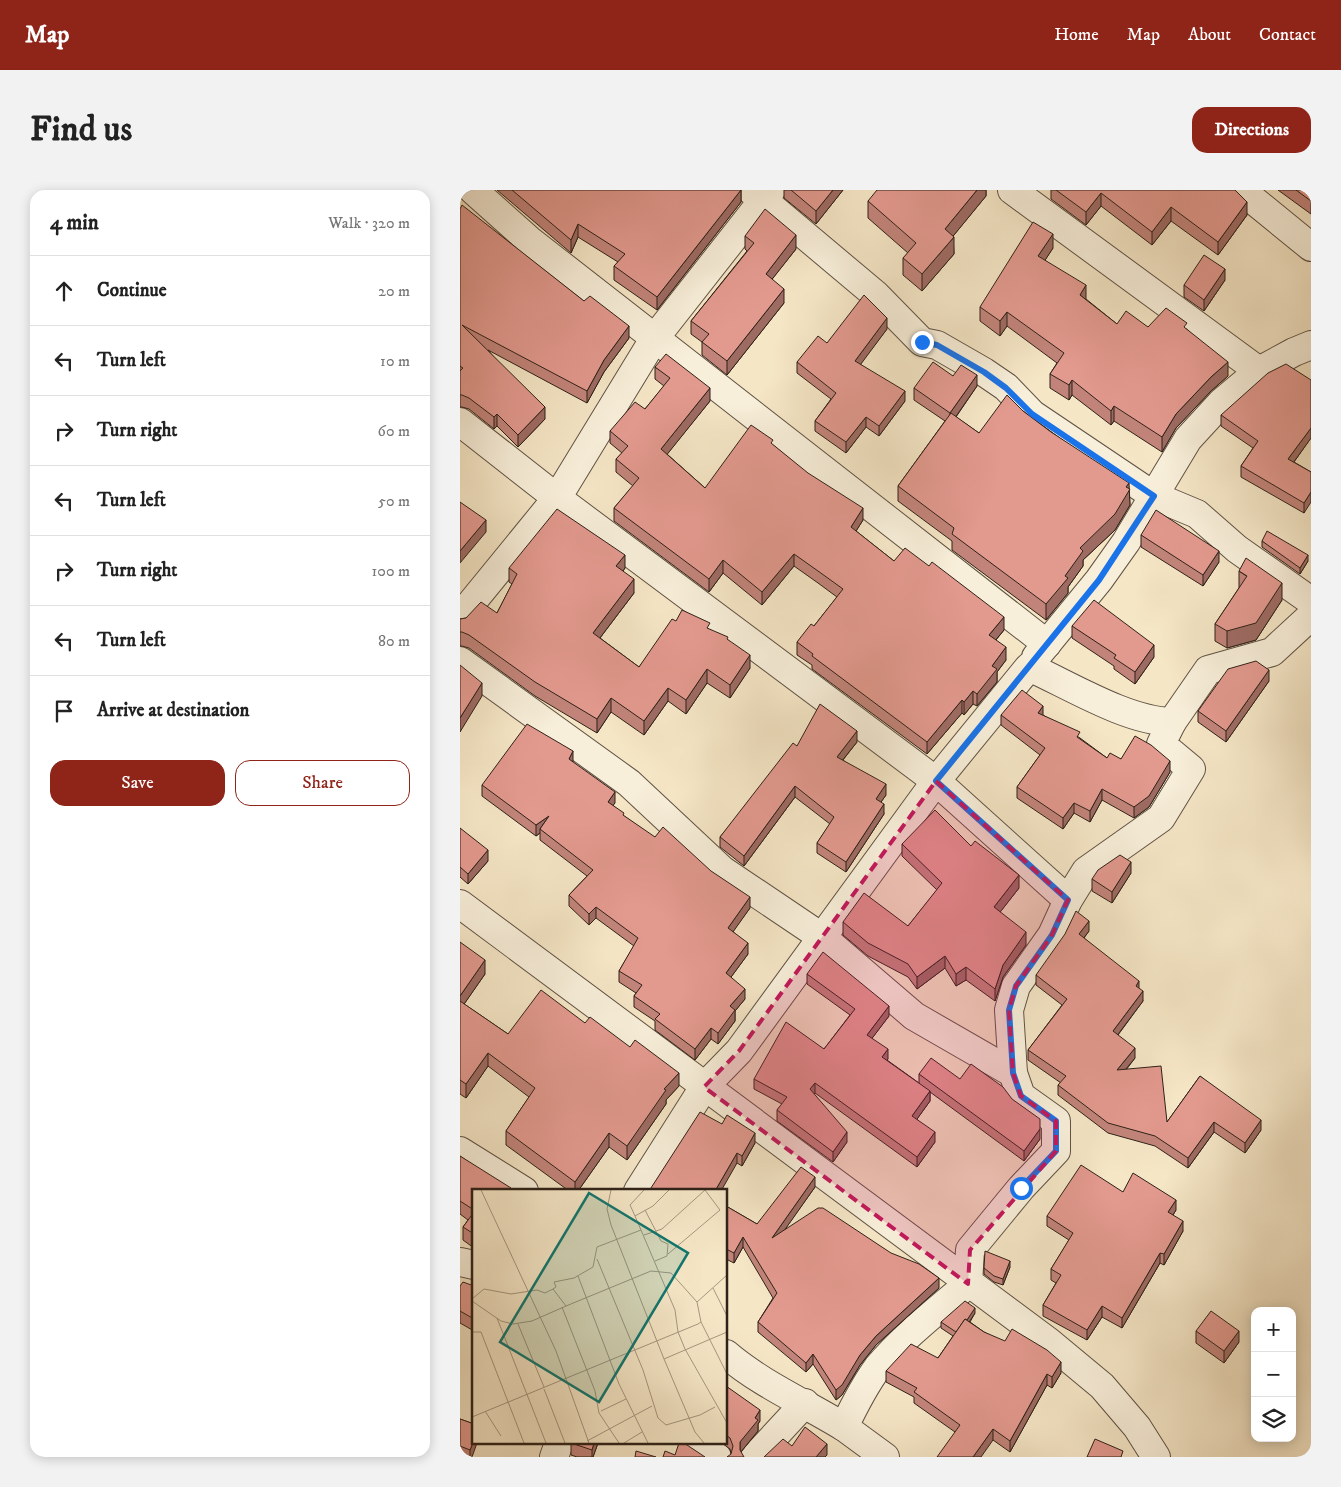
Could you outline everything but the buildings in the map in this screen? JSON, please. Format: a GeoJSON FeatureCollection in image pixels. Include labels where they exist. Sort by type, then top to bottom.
{"type":"FeatureCollection","features":[{"type":"Feature","properties":{"kind":"street"},"geometry":{"type":"LineString","coordinates":[[473,190],[529,240],[654,339],[768,424],[892,524],[1047,644]]}},
{"type":"Feature","properties":{"kind":"street"},"geometry":{"type":"LineString","coordinates":[[1012,190],[1259,371]]}},
{"type":"Feature","properties":{"kind":"street"},"geometry":{"type":"LineString","coordinates":[[1241,190],[1311,247]]}},
{"type":"Feature","properties":{"kind":"street"},"geometry":{"type":"LineString","coordinates":[[460,617],[557,498],[654,339],[762,193],[876,294],[922,342],[937,345],[984,372],[1006,388],[1032,414],[1154,496],[1197,514],[1237,549],[1311,601]]}},
{"type":"Feature","properties":{"kind":"street"},"geometry":{"type":"LineString","coordinates":[[639,1189],[704,1087],[739,1051],[936,781],[1099,580],[1188,440],[1222,402],[1259,371],[1311,345]]}},
{"type":"Feature","properties":{"kind":"street"},"geometry":{"type":"LineString","coordinates":[[460,422],[557,498],[936,781],[1068,900]]}},
{"type":"Feature","properties":{"kind":"street"},"geometry":{"type":"LineString","coordinates":[[844,1427],[860,1394],[879,1366],[930,1316],[968,1284],[970,1250],[1021,1188],[1056,1151],[1056,1121],[1021,1096],[1013,1073],[1009,1010],[1016,986],[1052,935],[1068,900],[1086,871],[1161,818],[1191,769],[1161,744],[1172,722],[1208,670],[1272,652],[1311,616]]}},
{"type":"Feature","properties":{"kind":"street"},"geometry":{"type":"LineString","coordinates":[[460,661],[629,783],[722,870],[823,938],[914,1016],[1013,1073]]}},
{"type":"Feature","properties":{"kind":"street"},"geometry":{"type":"LineString","coordinates":[[1030,666],[1135,716],[1154,722],[1172,722]]}},
{"type":"Feature","properties":{"kind":"street"},"geometry":{"type":"LineString","coordinates":[[460,904],[968,1284],[1049,1342],[1102,1386],[1137,1427],[1156,1457]]}},
{"type":"Feature","properties":{"kind":"street"},"geometry":{"type":"LineString","coordinates":[[460,1151],[521,1189]]}},
{"type":"Feature","properties":{"kind":"street"},"geometry":{"type":"LineString","coordinates":[[728,1356],[748,1373],[805,1403],[844,1427],[885,1457]]}},
{"type":"Feature","properties":{"kind":"street"},"geometry":{"type":"LineString","coordinates":[[755,1457],[805,1403]]}},
{"type":"Feature","properties":{"kind":"street"},"geometry":{"type":"LineString","coordinates":[[554,1457],[559,1444]]}},
{"type":"Feature","properties":{"kind":"street"},"geometry":{"type":"LineString","coordinates":[[695,1444],[717,1457]]}},
{"type":"Feature","properties":{"kind":"highlighted area"},"geometry":{"type":"Polygon","coordinates":[[[936,781],[1068,900],[1052,935],[1016,986],[1009,1010],[1013,1073],[1021,1096],[1056,1121],[1056,1151],[970,1250],[968,1284],[704,1087],[739,1051],[936,781]]]}},
{"type":"Feature","properties":{"kind":"route"},"geometry":{"type":"LineString","coordinates":[[922,342],[937,345],[984,372],[1006,388],[1032,414],[1154,496],[1126,542],[1099,580],[936,781],[1068,900],[1052,935],[1016,986],[1009,1010],[1013,1073],[1021,1096],[1056,1121],[1056,1151],[1021,1188]]}}]}
